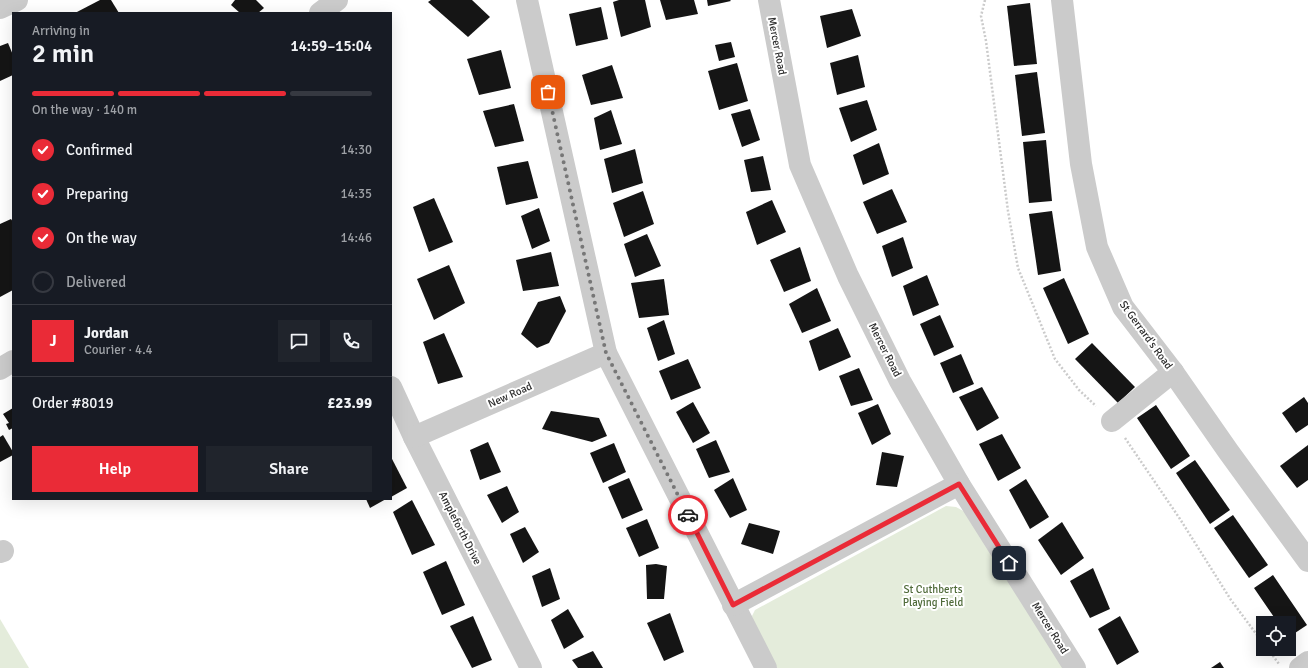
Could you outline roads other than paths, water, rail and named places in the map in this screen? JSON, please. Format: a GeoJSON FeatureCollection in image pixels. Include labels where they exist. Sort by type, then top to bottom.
{"type":"FeatureCollection","features":[{"type":"Feature","properties":{"kind":"street"},"geometry":{"type":"LineString","coordinates":[[0,8],[17,0]]}},
{"type":"Feature","properties":{"kind":"street"},"geometry":{"type":"LineString","coordinates":[[321,12],[338,0]]}},
{"type":"Feature","properties":{"kind":"street"},"geometry":{"type":"LineString","coordinates":[[527,0],[606,353],[766,668]]}},
{"type":"Feature","properties":{"kind":"street","name":"Mercer Road"},"geometry":{"type":"LineString","coordinates":[[769,0],[800,165],[848,276],[900,381],[959,484],[1075,668]]}},
{"type":"Feature","properties":{"kind":"street","name":"St Gerrard's Road"},"geometry":{"type":"LineString","coordinates":[[1062,0],[1081,164],[1097,247],[1123,307],[1173,372],[1308,561]]}},
{"type":"Feature","properties":{"kind":"street","name":"New Road"},"geometry":{"type":"LineString","coordinates":[[414,437],[606,353]]}},
{"type":"Feature","properties":{"kind":"street"},"geometry":{"type":"LineString","coordinates":[[0,369],[12,361]]}},
{"type":"Feature","properties":{"kind":"street"},"geometry":{"type":"LineString","coordinates":[[1112,421],[1173,372]]}},
{"type":"Feature","properties":{"kind":"street","name":"Ampleforth Drive"},"geometry":{"type":"LineString","coordinates":[[392,389],[414,437],[531,668]]}},
{"type":"Feature","properties":{"kind":"street"},"geometry":{"type":"LineString","coordinates":[[733,605],[959,484]]}},
{"type":"Feature","properties":{"kind":"street"},"geometry":{"type":"LineString","coordinates":[[1300,668],[1308,662]]}},
{"type":"Feature","properties":{"kind":"park label","name":"St Cuthberts Playing Field"},"geometry":{"type":"Point","coordinates":[933,595]}}]}
